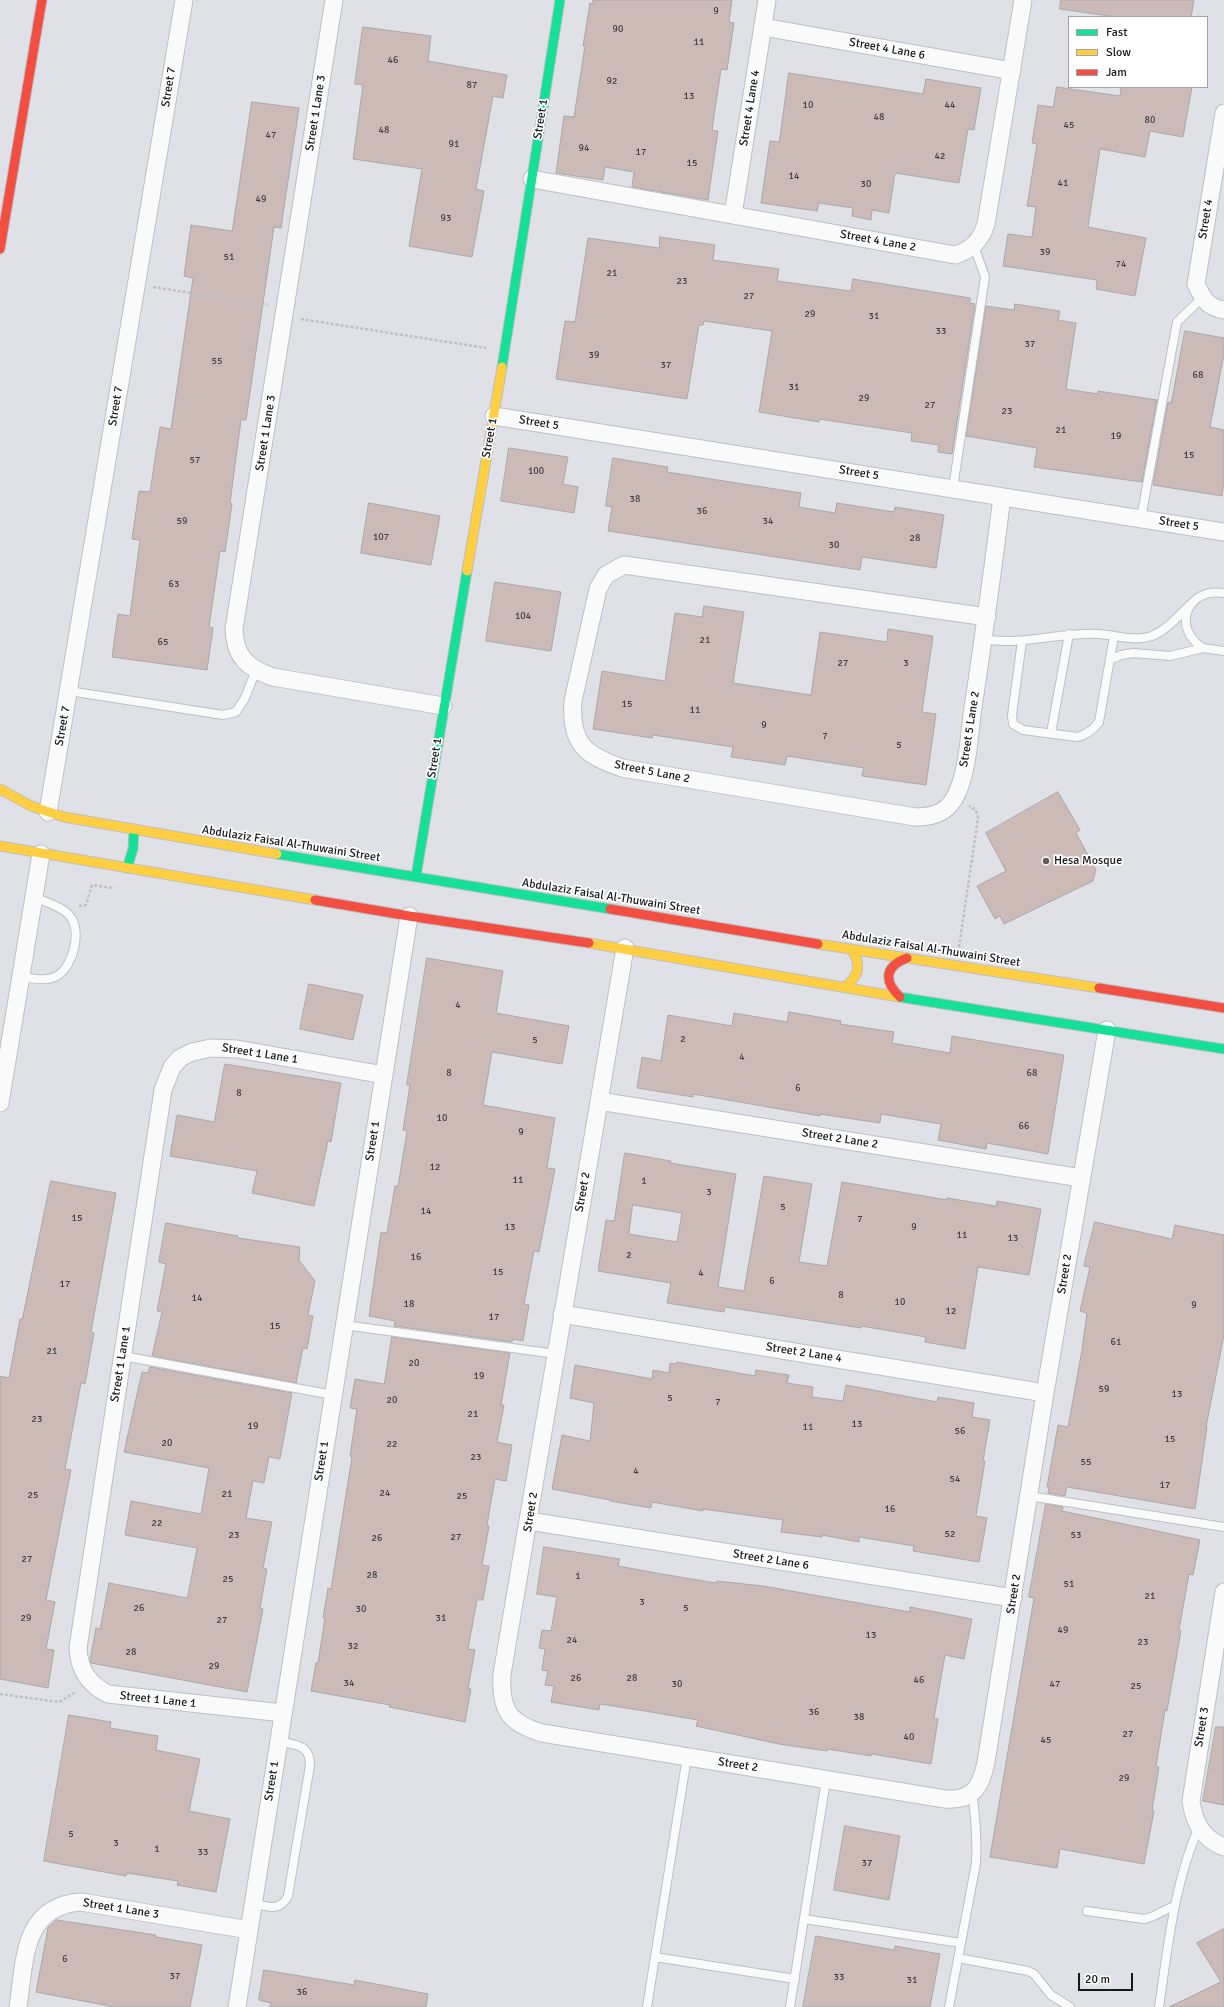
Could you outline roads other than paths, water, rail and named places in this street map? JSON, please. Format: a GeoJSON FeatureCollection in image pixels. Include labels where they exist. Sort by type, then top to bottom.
{"type":"FeatureCollection","features":[{"type":"Feature","properties":{"kind":"street"},"geometry":{"type":"LineString","coordinates":[[0,249],[42,0]]}},
{"type":"Feature","properties":{"kind":"street","name":"Street 7"},"geometry":{"type":"LineString","coordinates":[[48,812],[184,0]]}},
{"type":"Feature","properties":{"kind":"street","name":"Street 1 Lane 3"},"geometry":{"type":"LineString","coordinates":[[334,0],[234,628],[235,645],[245,662],[256,670],[282,679],[443,706]]}},
{"type":"Feature","properties":{"kind":"street","name":"Street 1"},"geometry":{"type":"LineString","coordinates":[[416,876],[443,706],[494,416],[560,0]]}},
{"type":"Feature","properties":{"kind":"street","name":"Street 4 Lane 4"},"geometry":{"type":"LineString","coordinates":[[733,215],[767,0]]}},
{"type":"Feature","properties":{"kind":"street"},"geometry":{"type":"LineString","coordinates":[[974,246],[979,240],[986,224],[1023,0]]}},
{"type":"Feature","properties":{"kind":"street","name":"Street 4 Lane 6"},"geometry":{"type":"LineString","coordinates":[[763,27],[1012,71]]}},
{"type":"Feature","properties":{"kind":"street","name":"Street 4"},"geometry":{"type":"LineString","coordinates":[[1202,298],[1196,284],[1224,114]]}},
{"type":"Feature","properties":{"kind":"street","name":"Street 4 Lane 2"},"geometry":{"type":"LineString","coordinates":[[532,179],[955,255],[974,246]]}},
{"type":"Feature","properties":{"kind":"street"},"geometry":{"type":"LineString","coordinates":[[1202,298],[1213,308],[1224,310]]}},
{"type":"Feature","properties":{"kind":"street","name":"Street 5"},"geometry":{"type":"LineString","coordinates":[[494,416],[1224,532]]}},
{"type":"Feature","properties":{"kind":"street","name":"Street 5 Lane 2"},"geometry":{"type":"LineString","coordinates":[[987,617],[624,565],[606,575],[598,589],[573,701],[572,720],[579,741],[594,757],[622,768],[915,817],[937,815],[947,808],[953,799],[964,771],[987,617],[1002,497]]}},
{"type":"Feature","properties":{"kind":"street","name":"Abdulaziz Faisal Al-Thuwaini Street"},"geometry":{"type":"LineString","coordinates":[[0,789],[19,801],[48,812],[134,830],[851,949],[1224,1008]]}},
{"type":"Feature","properties":{"kind":"street"},"geometry":{"type":"LineString","coordinates":[[127,868],[133,849],[134,830]]}},
{"type":"Feature","properties":{"kind":"street"},"geometry":{"type":"LineString","coordinates":[[0,846],[409,916],[625,948],[900,997],[1224,1049]]}},
{"type":"Feature","properties":{"kind":"street"},"geometry":{"type":"LineString","coordinates":[[0,1104],[41,854]]}},
{"type":"Feature","properties":{"kind":"street","name":"Street 1"},"geometry":{"type":"LineString","coordinates":[[237,2007],[409,916]]}},
{"type":"Feature","properties":{"kind":"street","name":"Street 2"},"geometry":{"type":"LineString","coordinates":[[625,948],[502,1674],[501,1692],[506,1710],[516,1722],[542,1733],[946,1799],[963,1799],[972,1794],[982,1780],[986,1762],[1045,1393],[1107,1030]]}},
{"type":"Feature","properties":{"kind":"street"},"geometry":{"type":"LineString","coordinates":[[845,987],[853,982],[858,974],[860,965],[857,956],[851,949]]}},
{"type":"Feature","properties":{"kind":"street"},"geometry":{"type":"LineString","coordinates":[[900,997],[891,988],[889,974],[895,963],[907,958]]}},
{"type":"Feature","properties":{"kind":"street","name":"Street 1 Lane 1"},"geometry":{"type":"LineString","coordinates":[[283,1713],[120,1696],[101,1690],[88,1679],[78,1660],[78,1648],[163,1090],[172,1067],[180,1058],[192,1052],[224,1047],[384,1075]]}},
{"type":"Feature","properties":{"kind":"street","name":"Street 2 Lane 2"},"geometry":{"type":"LineString","coordinates":[[599,1101],[1081,1178]]}},
{"type":"Feature","properties":{"kind":"street","name":"Street 2 Lane 4"},"geometry":{"type":"LineString","coordinates":[[562,1314],[1045,1393]]}},
{"type":"Feature","properties":{"kind":"street","name":"Street 2 Lane 6"},"geometry":{"type":"LineString","coordinates":[[529,1521],[1013,1598]]}},
{"type":"Feature","properties":{"kind":"street","name":"Street 3"},"geometry":{"type":"LineString","coordinates":[[1224,1592],[1192,1793],[1192,1812],[1199,1827],[1209,1840],[1224,1847]]}},
{"type":"Feature","properties":{"kind":"street","name":"Street 1 Lane 3"},"geometry":{"type":"LineString","coordinates":[[18,2007],[27,1946],[32,1932],[40,1919],[52,1909],[66,1903],[81,1902],[249,1930]]}},
{"type":"Feature","properties":{"kind":"lane"},"geometry":{"type":"LineString","coordinates":[[953,488],[985,277],[974,246]]}},
{"type":"Feature","properties":{"kind":"lane"},"geometry":{"type":"LineString","coordinates":[[1141,518],[1177,322],[1202,298]]}},
{"type":"Feature","properties":{"kind":"lane"},"geometry":{"type":"LineString","coordinates":[[983,639],[1002,642],[1022,641],[1069,634],[1136,638],[1153,635],[1170,624],[1197,598],[1206,593],[1224,593]]}},
{"type":"Feature","properties":{"kind":"lane"},"geometry":{"type":"LineString","coordinates":[[1190,605],[1186,615],[1185,625],[1188,635],[1194,643],[1203,648],[1224,651]]}},
{"type":"Feature","properties":{"kind":"lane"},"geometry":{"type":"LineString","coordinates":[[1051,733],[1069,634]]}},
{"type":"Feature","properties":{"kind":"lane"},"geometry":{"type":"LineString","coordinates":[[1022,641],[1012,715],[1013,724],[1023,730],[1077,737],[1086,735],[1094,729],[1102,715],[1114,636]]}},
{"type":"Feature","properties":{"kind":"lane"},"geometry":{"type":"LineString","coordinates":[[1110,660],[1121,655],[1133,653],[1170,656],[1203,648]]}},
{"type":"Feature","properties":{"kind":"lane"},"geometry":{"type":"LineString","coordinates":[[69,691],[223,715],[236,712],[245,698],[256,670]]}},
{"type":"Feature","properties":{"kind":"lane"},"geometry":{"type":"LineString","coordinates":[[21,977],[51,978],[63,972],[67,966],[74,944],[75,929],[70,916],[63,910],[34,897]]}},
{"type":"Feature","properties":{"kind":"lane"},"geometry":{"type":"LineString","coordinates":[[344,1325],[556,1354]]}},
{"type":"Feature","properties":{"kind":"lane"},"geometry":{"type":"LineString","coordinates":[[122,1356],[333,1395]]}},
{"type":"Feature","properties":{"kind":"lane"},"geometry":{"type":"LineString","coordinates":[[1029,1496],[1224,1527]]}},
{"type":"Feature","properties":{"kind":"lane"},"geometry":{"type":"LineString","coordinates":[[253,1903],[272,1908],[279,1907],[284,1903],[288,1896],[310,1765],[310,1756],[306,1749],[300,1746],[278,1741]]}},
{"type":"Feature","properties":{"kind":"lane"},"geometry":{"type":"LineString","coordinates":[[647,2007],[687,1757]]}},
{"type":"Feature","properties":{"kind":"lane"},"geometry":{"type":"LineString","coordinates":[[790,2007],[826,1780]]}},
{"type":"Feature","properties":{"kind":"lane"},"geometry":{"type":"LineString","coordinates":[[949,2007],[976,1863],[976,1816],[972,1794]]}},
{"type":"Feature","properties":{"kind":"lane"},"geometry":{"type":"LineString","coordinates":[[1159,2007],[1175,1906],[1184,1866],[1199,1827]]}},
{"type":"Feature","properties":{"kind":"lane"},"geometry":{"type":"LineString","coordinates":[[1087,1911],[1144,1919],[1153,1918],[1169,1907],[1175,1906]]}},
{"type":"Feature","properties":{"kind":"lane"},"geometry":{"type":"LineString","coordinates":[[804,1919],[961,1943]]}},
{"type":"Feature","properties":{"kind":"lane"},"geometry":{"type":"LineString","coordinates":[[655,1957],[795,1979]]}},
{"type":"Feature","properties":{"kind":"lane"},"geometry":{"type":"LineString","coordinates":[[958,1958],[1028,1971],[1034,1974],[1051,1995],[1070,2007]]}},
{"type":"Feature","properties":{"kind":"place","name":"Hesa Mosque"},"geometry":{"type":"Point","coordinates":[1046,861]}}]}
